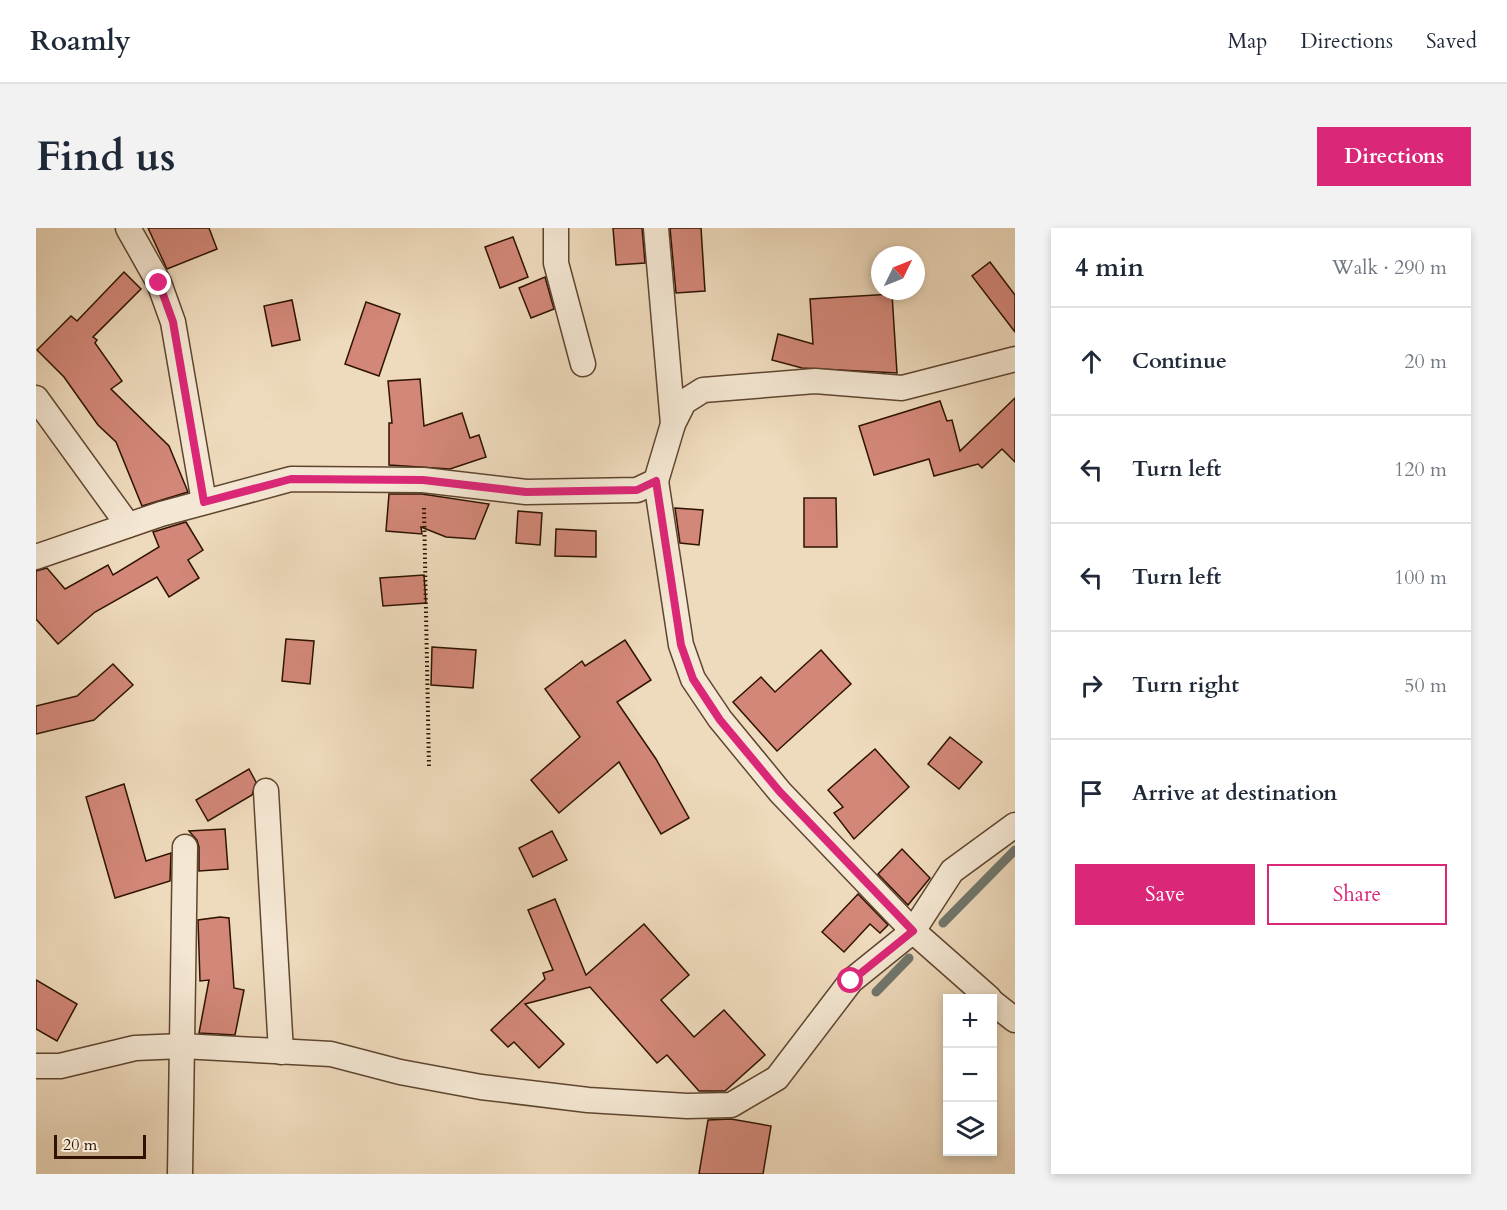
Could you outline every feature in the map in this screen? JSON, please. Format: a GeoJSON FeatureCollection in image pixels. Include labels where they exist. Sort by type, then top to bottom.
{"type":"FeatureCollection","features":[{"type":"Feature","properties":{"kind":"street"},"geometry":{"type":"LineString","coordinates":[[128,228],[159,283],[173,322],[204,502]]}},
{"type":"Feature","properties":{"kind":"street"},"geometry":{"type":"LineString","coordinates":[[556,228],[556,263],[583,364]]}},
{"type":"Feature","properties":{"kind":"street"},"geometry":{"type":"LineString","coordinates":[[656,228],[673,424]]}},
{"type":"Feature","properties":{"kind":"street"},"geometry":{"type":"LineString","coordinates":[[983,994],[913,931],[780,792],[720,720],[693,679],[681,645],[656,481],[673,424],[684,402],[704,390],[814,381],[902,388],[1015,359]]}},
{"type":"Feature","properties":{"kind":"street"},"geometry":{"type":"LineString","coordinates":[[36,398],[128,525]]}},
{"type":"Feature","properties":{"kind":"street"},"geometry":{"type":"LineString","coordinates":[[36,557],[128,525],[291,479],[423,480],[526,492],[637,490],[656,481]]}},
{"type":"Feature","properties":{"kind":"street"},"geometry":{"type":"LineString","coordinates":[[266,791],[281,1052]]}},
{"type":"Feature","properties":{"kind":"street"},"geometry":{"type":"LineString","coordinates":[[36,1066],[60,1066],[135,1048],[182,1046],[331,1054],[400,1072],[481,1087],[588,1100],[687,1106],[731,1105],[777,1078],[851,981],[913,931],[952,871],[1015,825]]}},
{"type":"Feature","properties":{"kind":"street"},"geometry":{"type":"LineString","coordinates":[[180,1174],[185,847]]}},
{"type":"Feature","properties":{"kind":"street"},"geometry":{"type":"LineString","coordinates":[[997,1005],[1015,1020]]}},
{"type":"Feature","properties":{"kind":"path"},"geometry":{"type":"LineString","coordinates":[[423,480],[429,767]]}},
{"type":"Feature","properties":{"kind":"building"},"geometry":{"type":"Polygon","coordinates":[[[148,228],[209,228],[217,249],[167,269],[148,228]]]}},
{"type":"Feature","properties":{"kind":"building"},"geometry":{"type":"Polygon","coordinates":[[[613,228],[642,228],[645,263],[616,265],[613,228]]]}},
{"type":"Feature","properties":{"kind":"building"},"geometry":{"type":"Polygon","coordinates":[[[670,228],[701,228],[705,291],[676,293],[670,228]]]}},
{"type":"Feature","properties":{"kind":"building"},"geometry":{"type":"Polygon","coordinates":[[[513,237],[528,277],[500,288],[485,247],[513,237]]]}},
{"type":"Feature","properties":{"kind":"building"},"geometry":{"type":"Polygon","coordinates":[[[990,262],[1015,295],[1015,332],[972,276],[990,262]]]}},
{"type":"Feature","properties":{"kind":"building"},"geometry":{"type":"Polygon","coordinates":[[[124,272],[141,289],[93,337],[122,381],[111,389],[169,446],[188,492],[142,506],[116,442],[98,425],[64,377],[37,350],[71,316],[77,321],[124,272]]]}},
{"type":"Feature","properties":{"kind":"building"},"geometry":{"type":"Polygon","coordinates":[[[545,277],[554,309],[531,318],[519,288],[545,277]]]}},
{"type":"Feature","properties":{"kind":"building"},"geometry":{"type":"Polygon","coordinates":[[[871,295],[871,300],[892,300],[897,373],[802,368],[772,360],[778,334],[813,344],[810,299],[871,295]]]}},
{"type":"Feature","properties":{"kind":"building"},"geometry":{"type":"Polygon","coordinates":[[[292,300],[300,340],[272,346],[264,306],[292,300]]]}},
{"type":"Feature","properties":{"kind":"building"},"geometry":{"type":"Polygon","coordinates":[[[366,302],[400,314],[379,376],[345,364],[366,302]]]}},
{"type":"Feature","properties":{"kind":"building"},"geometry":{"type":"Polygon","coordinates":[[[420,379],[424,426],[462,413],[470,438],[479,435],[486,457],[450,469],[389,465],[389,423],[392,423],[388,381],[420,379]]]}},
{"type":"Feature","properties":{"kind":"building"},"geometry":{"type":"Polygon","coordinates":[[[1015,398],[1015,462],[1002,449],[982,468],[978,464],[934,476],[929,459],[874,475],[859,426],[940,401],[947,421],[952,420],[960,451],[1015,398]]]}},
{"type":"Feature","properties":{"kind":"building"},"geometry":{"type":"Polygon","coordinates":[[[389,494],[422,494],[489,504],[475,539],[446,537],[421,527],[422,534],[386,531],[389,494]]]}},
{"type":"Feature","properties":{"kind":"building"},"geometry":{"type":"Polygon","coordinates":[[[804,498],[836,498],[837,547],[804,547],[804,498]]]}},
{"type":"Feature","properties":{"kind":"building"},"geometry":{"type":"Polygon","coordinates":[[[675,508],[703,510],[699,545],[680,543],[675,508]]]}},
{"type":"Feature","properties":{"kind":"building"},"geometry":{"type":"Polygon","coordinates":[[[518,511],[542,513],[540,545],[516,543],[518,511]]]}},
{"type":"Feature","properties":{"kind":"building"},"geometry":{"type":"Polygon","coordinates":[[[186,522],[203,550],[188,560],[199,578],[169,597],[157,577],[95,612],[58,644],[36,619],[36,571],[47,568],[65,589],[108,565],[113,575],[159,547],[153,532],[186,522]]]}},
{"type":"Feature","properties":{"kind":"building"},"geometry":{"type":"Polygon","coordinates":[[[556,529],[596,531],[596,557],[555,556],[556,529]]]}},
{"type":"Feature","properties":{"kind":"building"},"geometry":{"type":"Polygon","coordinates":[[[424,575],[426,603],[383,606],[380,578],[424,575]]]}},
{"type":"Feature","properties":{"kind":"building"},"geometry":{"type":"Polygon","coordinates":[[[286,639],[314,641],[310,684],[282,681],[286,639]]]}},
{"type":"Feature","properties":{"kind":"building"},"geometry":{"type":"Polygon","coordinates":[[[625,640],[651,680],[617,702],[656,759],[689,818],[661,834],[619,762],[559,813],[531,780],[580,737],[545,689],[582,661],[585,666],[625,640]]]}},
{"type":"Feature","properties":{"kind":"building"},"geometry":{"type":"Polygon","coordinates":[[[432,647],[476,650],[473,688],[431,685],[432,647]]]}},
{"type":"Feature","properties":{"kind":"building"},"geometry":{"type":"Polygon","coordinates":[[[821,650],[851,684],[777,751],[733,702],[761,677],[775,692],[821,650]]]}},
{"type":"Feature","properties":{"kind":"building"},"geometry":{"type":"Polygon","coordinates":[[[113,664],[133,685],[94,720],[36,734],[36,706],[77,696],[113,664]]]}},
{"type":"Feature","properties":{"kind":"building"},"geometry":{"type":"Polygon","coordinates":[[[950,737],[982,762],[959,789],[928,764],[950,737]]]}},
{"type":"Feature","properties":{"kind":"building"},"geometry":{"type":"Polygon","coordinates":[[[875,749],[909,787],[854,839],[834,813],[843,807],[828,790],[875,749]]]}},
{"type":"Feature","properties":{"kind":"building"},"geometry":{"type":"Polygon","coordinates":[[[249,769],[256,782],[252,795],[208,821],[196,800],[249,769]]]}},
{"type":"Feature","properties":{"kind":"building"},"geometry":{"type":"Polygon","coordinates":[[[124,784],[146,861],[171,853],[170,881],[115,898],[86,797],[124,784]]]}},
{"type":"Feature","properties":{"kind":"building"},"geometry":{"type":"Polygon","coordinates":[[[225,829],[228,869],[199,871],[199,847],[197,840],[189,831],[225,829]]]}},
{"type":"Feature","properties":{"kind":"building"},"geometry":{"type":"Polygon","coordinates":[[[552,831],[567,860],[533,877],[519,848],[552,831]]]}},
{"type":"Feature","properties":{"kind":"building"},"geometry":{"type":"Polygon","coordinates":[[[902,849],[930,878],[908,905],[878,874],[902,849]]]}},
{"type":"Feature","properties":{"kind":"building"},"geometry":{"type":"Polygon","coordinates":[[[858,894],[888,925],[880,933],[870,924],[844,952],[822,932],[858,894]]]}},
{"type":"Feature","properties":{"kind":"building"},"geometry":{"type":"Polygon","coordinates":[[[555,899],[586,975],[644,924],[689,975],[661,1000],[694,1037],[724,1010],[765,1055],[725,1091],[699,1091],[667,1055],[657,1063],[590,987],[525,1004],[564,1044],[539,1068],[514,1042],[508,1047],[491,1030],[545,979],[543,973],[553,970],[528,910],[555,899]]]}},
{"type":"Feature","properties":{"kind":"building"},"geometry":{"type":"Polygon","coordinates":[[[229,918],[234,988],[244,990],[235,1035],[199,1033],[209,980],[200,981],[198,920],[229,918]]]}},
{"type":"Feature","properties":{"kind":"building"},"geometry":{"type":"Polygon","coordinates":[[[36,980],[77,1004],[57,1041],[36,1029],[36,980]]]}},
{"type":"Feature","properties":{"kind":"building"},"geometry":{"type":"Polygon","coordinates":[[[731,1119],[771,1126],[763,1174],[699,1174],[708,1120],[731,1119]]]}},
{"type":"Feature","properties":{"kind":"waterway"},"geometry":{"type":"LineString","coordinates":[[943,923],[1015,850]]}},
{"type":"Feature","properties":{"kind":"waterway"},"geometry":{"type":"LineString","coordinates":[[876,992],[909,958]]}},
{"type":"Feature","properties":{"kind":"route"},"geometry":{"type":"LineString","coordinates":[[159,283],[173,322],[204,502],[291,479],[423,480],[526,492],[637,490],[656,481],[681,645],[693,679],[720,720],[780,792],[913,931],[851,981]]}}]}
